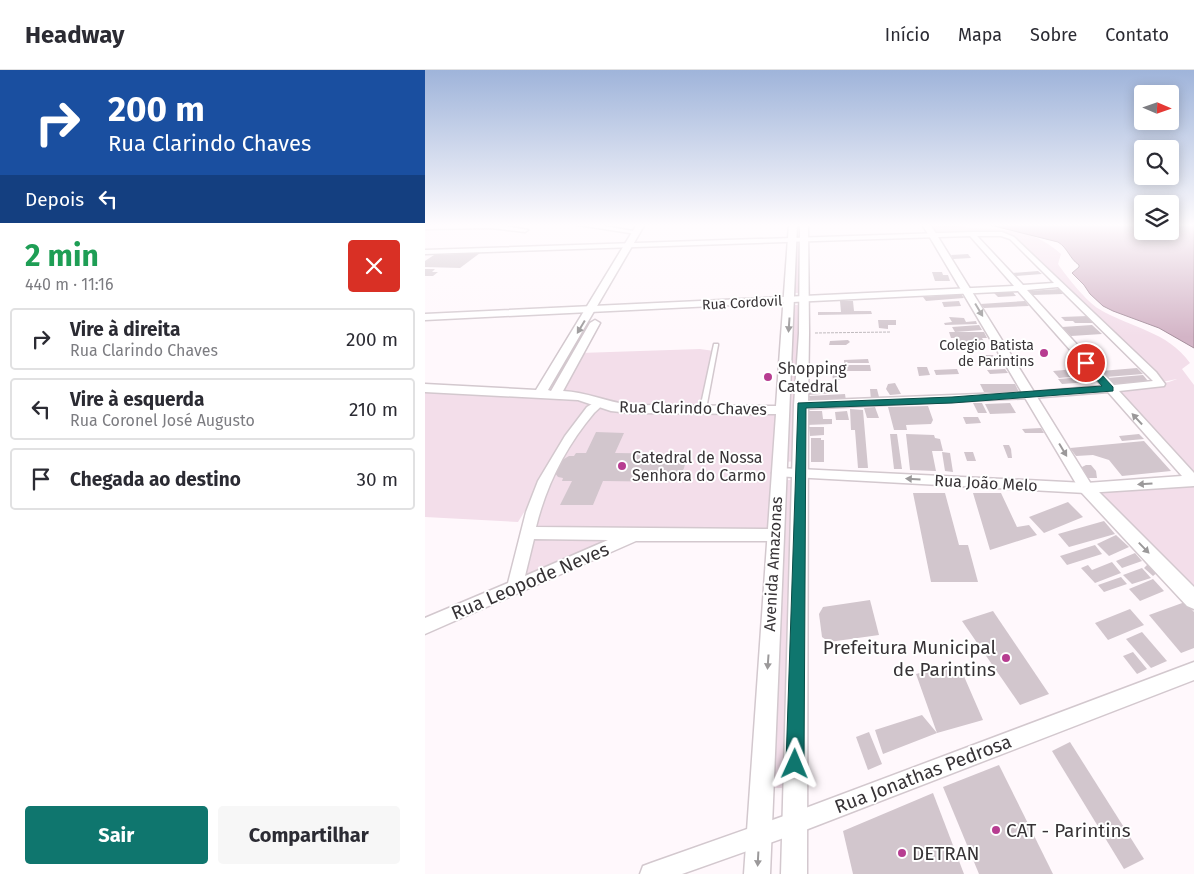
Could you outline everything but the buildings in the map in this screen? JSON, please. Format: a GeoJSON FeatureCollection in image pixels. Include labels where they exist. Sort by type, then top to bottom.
{"type":"FeatureCollection","features":[{"type":"Feature","properties":{"kind":"street"},"geometry":{"type":"LineString","coordinates":[[540,394],[623,262]]}},
{"type":"Feature","properties":{"kind":"street"},"geometry":{"type":"LineString","coordinates":[[554,396],[604,309],[626,262]]}},
{"type":"Feature","properties":{"kind":"street","name":"Avenida Amazonas"},"geometry":{"type":"LineString","coordinates":[[794,874],[801,405],[804,333],[797,300],[795,262]]}},
{"type":"Feature","properties":{"kind":"street"},"geometry":{"type":"LineString","coordinates":[[950,262],[1086,488],[1194,600]]}},
{"type":"Feature","properties":{"kind":"street"},"geometry":{"type":"LineString","coordinates":[[997,262],[1109,389],[1194,481]]}},
{"type":"Feature","properties":{"kind":"street"},"geometry":{"type":"LineString","coordinates":[[801,405],[1031,395],[1160,384],[1152,374],[1035,262]]}},
{"type":"Feature","properties":{"kind":"street","name":"Rua Cordovil"},"geometry":{"type":"LineString","coordinates":[[425,317],[968,292],[1059,285]]}},
{"type":"Feature","properties":{"kind":"street","name":"Avenida Amazonas"},"geometry":{"type":"LineString","coordinates":[[757,874],[777,534],[782,410],[797,300]]}},
{"type":"Feature","properties":{"kind":"street","name":"Rua Clarindo Chaves"},"geometry":{"type":"LineString","coordinates":[[425,388],[584,397],[613,407],[632,409],[782,410]]}},
{"type":"Feature","properties":{"kind":"street"},"geometry":{"type":"LineString","coordinates":[[515,587],[539,495],[551,469],[582,422],[600,402]]}},
{"type":"Feature","properties":{"kind":"street","name":"Rua João Melo"},"geometry":{"type":"LineString","coordinates":[[778,473],[1086,488],[1194,481]]}},
{"type":"Feature","properties":{"kind":"street"},"geometry":{"type":"LineString","coordinates":[[528,533],[635,535],[777,534]]}},
{"type":"Feature","properties":{"kind":"street","name":"Rua Leopode Neves"},"geometry":{"type":"LineString","coordinates":[[425,626],[635,535]]}},
{"type":"Feature","properties":{"kind":"street","name":"Rua Jonathas Pedrosa"},"geometry":{"type":"LineString","coordinates":[[651,874],[795,823],[1194,671]]}},
{"type":"Feature","properties":{"kind":"lane"},"geometry":{"type":"LineString","coordinates":[[703,409],[715,345]]}},
{"type":"Feature","properties":{"kind":"path"},"geometry":{"type":"LineString","coordinates":[[804,333],[891,332]]}},
{"type":"Feature","properties":{"kind":"shaded area"},"geometry":{"type":"Polygon","coordinates":[[[794,262],[801,262],[800,293],[793,293],[794,262]]]}},
{"type":"Feature","properties":{"kind":"shaded area"},"geometry":{"type":"Polygon","coordinates":[[[1038,262],[1059,262],[1058,264],[1066,275],[1094,306],[1160,337],[1181,352],[1190,363],[1182,369],[1194,385],[1194,475],[1116,389],[1169,382],[1177,379],[1162,382],[1038,262]]]}},
{"type":"Feature","properties":{"kind":"shaded area"},"geometry":{"type":"Polygon","coordinates":[[[1076,262],[1194,262],[1194,348],[1159,328],[1103,306],[1072,273],[1079,267],[1076,262]]]}},
{"type":"Feature","properties":{"kind":"shaded area"},"geometry":{"type":"Polygon","coordinates":[[[793,305],[800,305],[796,461],[785,462],[793,305]]]}},
{"type":"Feature","properties":{"kind":"shaded area"},"geometry":{"type":"Polygon","coordinates":[[[700,349],[714,351],[702,408],[783,408],[776,534],[635,532],[517,586],[545,481],[600,402],[556,395],[580,353],[700,349]]]}},
{"type":"Feature","properties":{"kind":"shaded area"},"geometry":{"type":"Polygon","coordinates":[[[425,392],[593,402],[518,522],[425,517],[425,392]]]}},
{"type":"Feature","properties":{"kind":"shaded area"},"geometry":{"type":"Polygon","coordinates":[[[785,480],[795,480],[787,788],[772,788],[785,480]]]}},
{"type":"Feature","properties":{"kind":"shaded area"},"geometry":{"type":"Polygon","coordinates":[[[1194,485],[1194,593],[1096,491],[1194,485]]]}},
{"type":"Feature","properties":{"kind":"place","name":"Colegio Batista de Parintins"},"geometry":{"type":"Point","coordinates":[1044,353]}},
{"type":"Feature","properties":{"kind":"place","name":"Shopping Catedral"},"geometry":{"type":"Point","coordinates":[768,377]}},
{"type":"Feature","properties":{"kind":"place","name":"Catedral de Nossa Senhora do Carmo"},"geometry":{"type":"Point","coordinates":[622,466]}},
{"type":"Feature","properties":{"kind":"place","name":"Prefeitura Municipal de Parintins"},"geometry":{"type":"Point","coordinates":[1006,658]}},
{"type":"Feature","properties":{"kind":"place","name":"CAT - Parintins"},"geometry":{"type":"Point","coordinates":[996,830]}},
{"type":"Feature","properties":{"kind":"place","name":"DETRAN"},"geometry":{"type":"Point","coordinates":[902,853]}},
{"type":"Feature","properties":{"kind":"route"},"geometry":{"type":"LineString","coordinates":[[795,764],[801,405],[952,400],[1109,389],[1086,363]]}}]}
